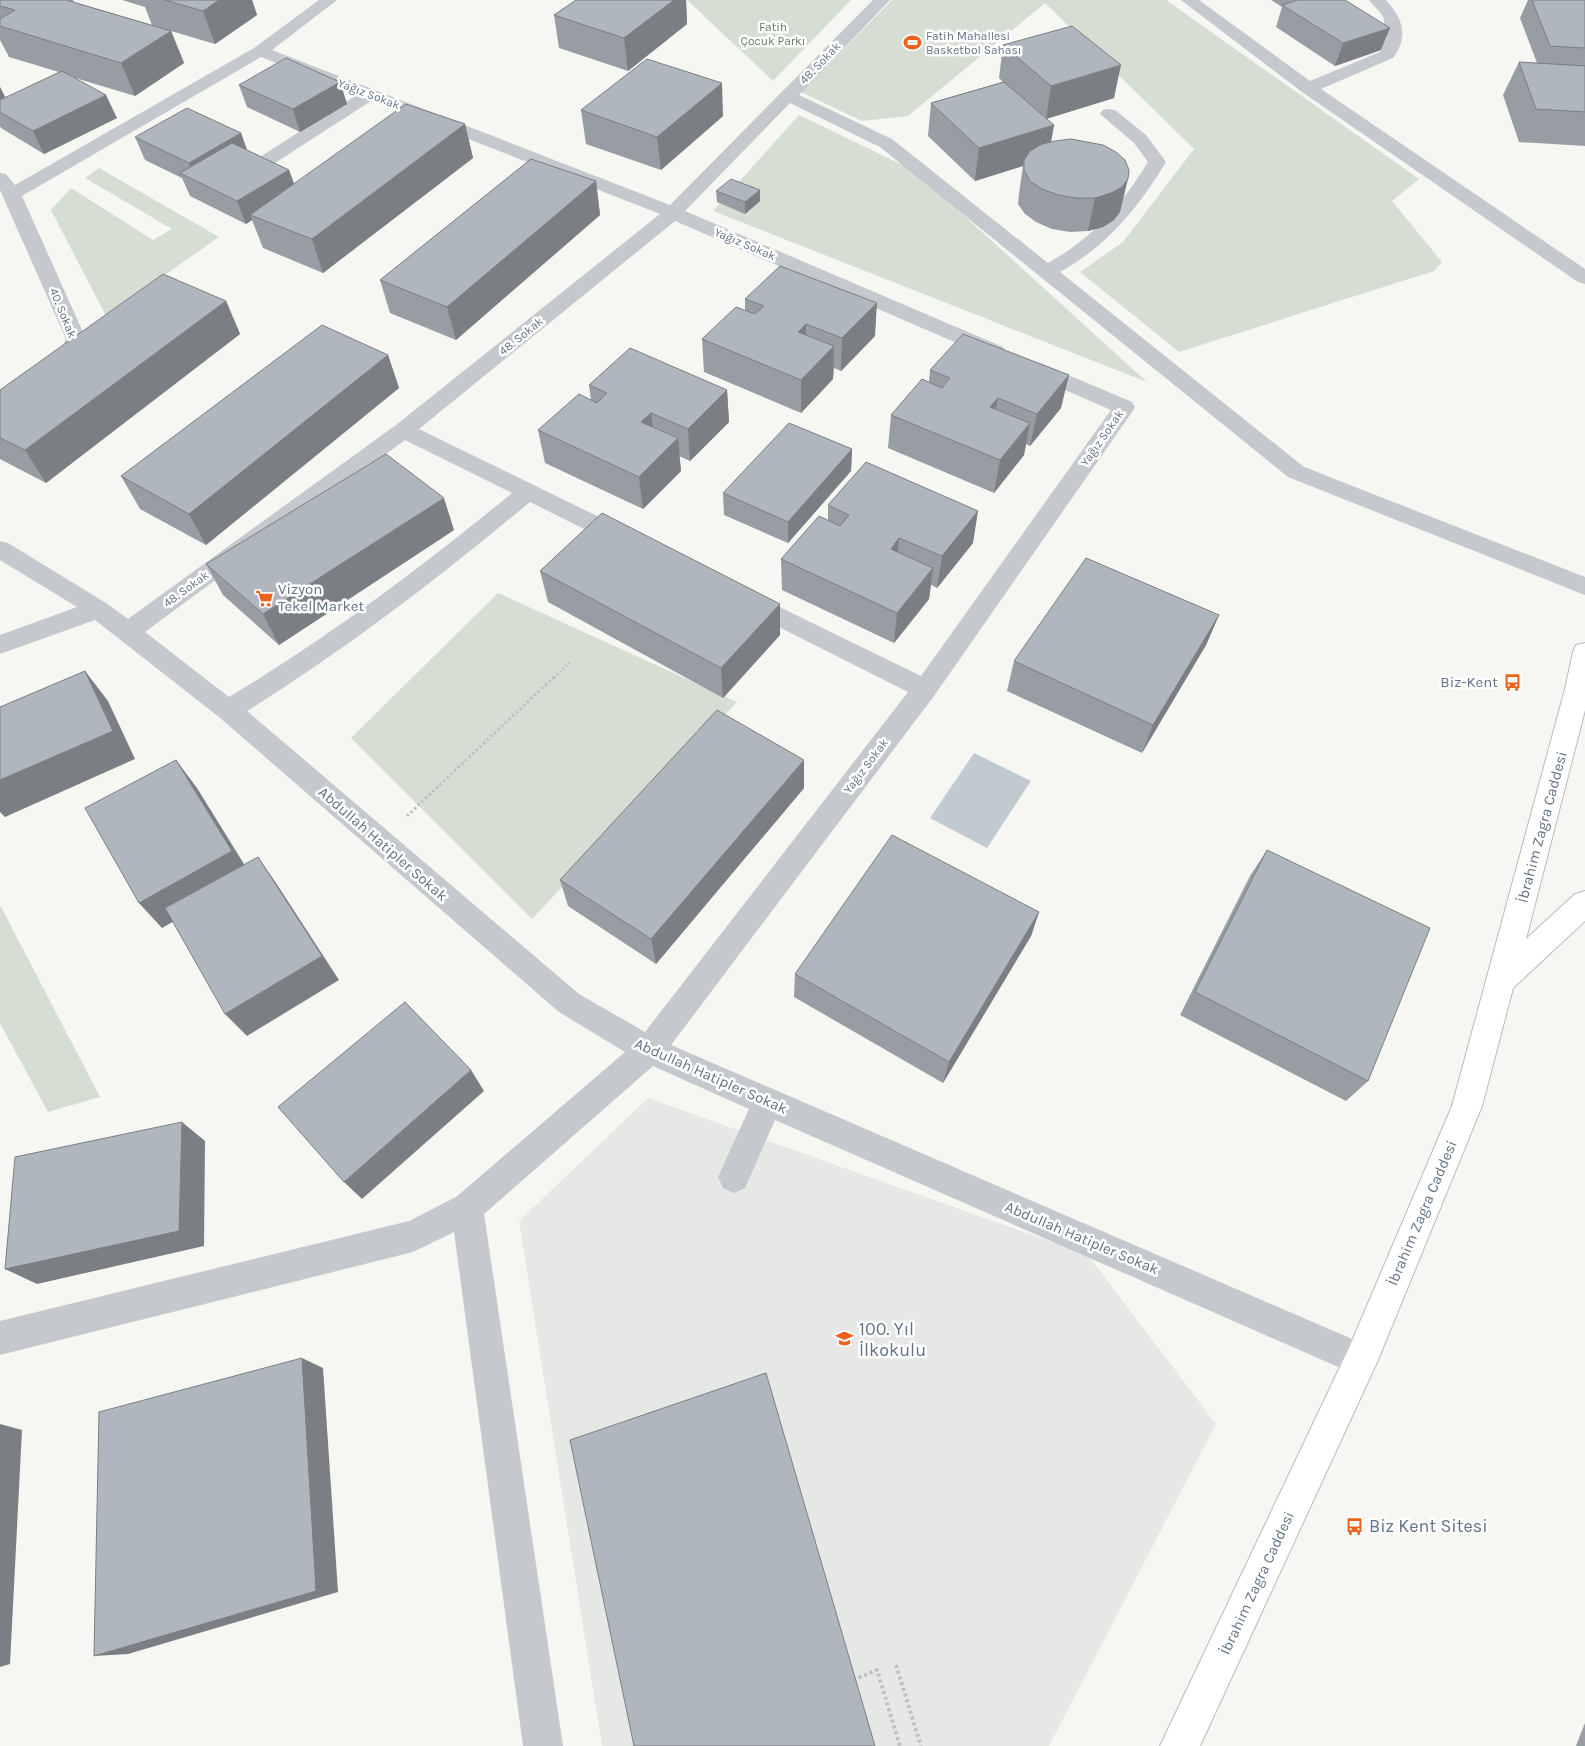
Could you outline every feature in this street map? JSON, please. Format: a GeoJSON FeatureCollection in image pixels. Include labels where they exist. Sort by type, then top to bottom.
{"type":"FeatureCollection","features":[{"type":"Feature","properties":{"kind":"main road","name":"İbrahim Zagra Caddesi"},"geometry":{"type":"LineString","coordinates":[[1180,1746],[1361,1360],[1467,1106],[1582,688],[1585,652]]}},
{"type":"Feature","properties":{"kind":"main road"},"geometry":{"type":"LineString","coordinates":[[1502,980],[1585,903]]}},
{"type":"Feature","properties":{"kind":"street","name":"48. Sokak"},"geometry":{"type":"LineString","coordinates":[[127,633],[404,430],[674,213],[882,0]]}},
{"type":"Feature","properties":{"kind":"street"},"geometry":{"type":"LineString","coordinates":[[1189,0],[1308,88],[1585,278]]}},
{"type":"Feature","properties":{"kind":"street"},"geometry":{"type":"LineString","coordinates":[[1308,88],[1387,55],[1395,36],[1390,15],[1377,0]]}},
{"type":"Feature","properties":{"kind":"street"},"geometry":{"type":"LineString","coordinates":[[300,3],[323,4]]}},
{"type":"Feature","properties":{"kind":"street"},"geometry":{"type":"LineString","coordinates":[[6,186],[260,51],[323,4]]}},
{"type":"Feature","properties":{"kind":"street","name":"Yağız Sokak"},"geometry":{"type":"LineString","coordinates":[[0,1338],[413,1236],[467,1208],[649,1050],[925,689],[1124,407],[674,213],[260,51]]}},
{"type":"Feature","properties":{"kind":"street"},"geometry":{"type":"LineString","coordinates":[[269,159],[370,94]]}},
{"type":"Feature","properties":{"kind":"street"},"geometry":{"type":"LineString","coordinates":[[788,96],[886,143],[1296,472],[1585,586]]}},
{"type":"Feature","properties":{"kind":"street"},"geometry":{"type":"LineString","coordinates":[[1046,272],[1065,262],[1107,231],[1136,197],[1157,162],[1140,139],[1109,114]]}},
{"type":"Feature","properties":{"kind":"street","name":"40. Sokak"},"geometry":{"type":"LineString","coordinates":[[0,403],[66,358],[76,339],[6,186]]}},
{"type":"Feature","properties":{"kind":"street"},"geometry":{"type":"LineString","coordinates":[[404,430],[643,549]]}},
{"type":"Feature","properties":{"kind":"street"},"geometry":{"type":"LineString","coordinates":[[228,710],[360,624],[456,552],[528,492]]}},
{"type":"Feature","properties":{"kind":"street","name":"Abdullah Hatipler Sokak"},"geometry":{"type":"LineString","coordinates":[[0,549],[98,609],[228,710],[569,1003],[649,1050],[1361,1360]]}},
{"type":"Feature","properties":{"kind":"street"},"geometry":{"type":"LineString","coordinates":[[731,593],[925,689]]}},
{"type":"Feature","properties":{"kind":"street"},"geometry":{"type":"LineString","coordinates":[[0,645],[98,609]]}},
{"type":"Feature","properties":{"kind":"street"},"geometry":{"type":"LineString","coordinates":[[734,1177],[768,1102]]}},
{"type":"Feature","properties":{"kind":"street"},"geometry":{"type":"LineString","coordinates":[[467,1208],[543,1746]]}},
{"type":"Feature","properties":{"kind":"path"},"geometry":{"type":"LineString","coordinates":[[401,821],[570,662]]}},
{"type":"Feature","properties":{"kind":"path"},"geometry":{"type":"LineString","coordinates":[[896,1666],[921,1746]]}},
{"type":"Feature","properties":{"kind":"path"},"geometry":{"type":"LineString","coordinates":[[852,1680],[877,1670],[900,1746]]}},
{"type":"Feature","properties":{"kind":"shaded area"},"geometry":{"type":"Polygon","coordinates":[[[974,753],[1031,781],[987,848],[930,818],[974,753]]]}},
{"type":"Feature","properties":{"kind":"shaded area","name":"100. Yıl İlkokulu"},"geometry":{"type":"Polygon","coordinates":[[[648,1098],[1088,1255],[1216,1424],[1049,1746],[602,1746],[519,1221],[648,1098]]]}},
{"type":"Feature","properties":{"kind":"green space","name":"Fatih Çocuk Parkı"},"geometry":{"type":"Polygon","coordinates":[[[687,0],[851,0],[773,81],[687,0]]]}},
{"type":"Feature","properties":{"kind":"green space"},"geometry":{"type":"Polygon","coordinates":[[[892,0],[1166,0],[1419,179],[1392,201],[1442,262],[1434,271],[1179,352],[1080,272],[1123,242],[1194,149],[1045,3],[908,116],[862,121],[801,92],[892,0]]]}},
{"type":"Feature","properties":{"kind":"green space"},"geometry":{"type":"Polygon","coordinates":[[[799,115],[915,171],[1147,382],[713,211],[799,115]]]}},
{"type":"Feature","properties":{"kind":"green space"},"geometry":{"type":"Polygon","coordinates":[[[99,168],[219,237],[106,316],[51,210],[71,188],[153,240],[172,229],[85,178],[99,168]]]}},
{"type":"Feature","properties":{"kind":"green space"},"geometry":{"type":"Polygon","coordinates":[[[498,593],[737,702],[532,919],[351,738],[498,593]]]}},
{"type":"Feature","properties":{"kind":"green space"},"geometry":{"type":"Polygon","coordinates":[[[0,905],[100,1097],[48,1112],[0,1023],[0,905]]]}},
{"type":"Feature","properties":{"kind":"building"},"geometry":{"type":"Polygon","coordinates":[[[0,0],[66,0],[171,31],[121,63],[0,26],[0,19],[15,10],[0,6],[0,0]]]}},
{"type":"Feature","properties":{"kind":"building"},"geometry":{"type":"Polygon","coordinates":[[[165,0],[219,0],[203,11],[165,0]]]}},
{"type":"Feature","properties":{"kind":"building"},"geometry":{"type":"Polygon","coordinates":[[[576,0],[674,0],[624,38],[554,15],[576,0]]]}},
{"type":"Feature","properties":{"kind":"building"},"geometry":{"type":"Polygon","coordinates":[[[1298,0],[1345,0],[1390,28],[1343,43],[1282,5],[1298,0]]]}},
{"type":"Feature","properties":{"kind":"building"},"geometry":{"type":"Polygon","coordinates":[[[1532,0],[1585,0],[1585,48],[1550,46],[1532,0]]]}},
{"type":"Feature","properties":{"kind":"building"},"geometry":{"type":"Polygon","coordinates":[[[1072,26],[1121,65],[1051,86],[1003,45],[1072,26]]]}},
{"type":"Feature","properties":{"kind":"building"},"geometry":{"type":"Polygon","coordinates":[[[286,58],[340,82],[293,109],[239,85],[286,58]]]}},
{"type":"Feature","properties":{"kind":"building"},"geometry":{"type":"Polygon","coordinates":[[[647,59],[722,83],[657,137],[581,110],[647,59]]]}},
{"type":"Feature","properties":{"kind":"building"},"geometry":{"type":"Polygon","coordinates":[[[1519,62],[1585,66],[1585,112],[1536,109],[1519,62]]]}},
{"type":"Feature","properties":{"kind":"building"},"geometry":{"type":"Polygon","coordinates":[[[62,71],[106,95],[33,131],[0,112],[0,100],[62,71]]]}},
{"type":"Feature","properties":{"kind":"building"},"geometry":{"type":"Polygon","coordinates":[[[1004,82],[1054,125],[979,148],[931,103],[1004,82]]]}},
{"type":"Feature","properties":{"kind":"building"},"geometry":{"type":"Polygon","coordinates":[[[406,104],[465,124],[312,239],[250,215],[406,104]]]}},
{"type":"Feature","properties":{"kind":"building"},"geometry":{"type":"Polygon","coordinates":[[[187,108],[241,133],[189,163],[135,137],[187,108]]]}},
{"type":"Feature","properties":{"kind":"building"},"geometry":{"type":"Polygon","coordinates":[[[1071,139],[1103,145],[1116,152],[1125,160],[1129,170],[1128,179],[1122,187],[1095,198],[1076,198],[1058,195],[1042,189],[1030,181],[1024,170],[1024,160],[1030,151],[1042,144],[1071,139]]]}},
{"type":"Feature","properties":{"kind":"building"},"geometry":{"type":"Polygon","coordinates":[[[232,143],[289,170],[237,201],[180,173],[232,143]]]}},
{"type":"Feature","properties":{"kind":"building"},"geometry":{"type":"Polygon","coordinates":[[[531,159],[596,181],[447,307],[380,280],[531,159]]]}},
{"type":"Feature","properties":{"kind":"building"},"geometry":{"type":"Polygon","coordinates":[[[731,179],[760,190],[745,202],[716,191],[731,179]]]}},
{"type":"Feature","properties":{"kind":"building"},"geometry":{"type":"Polygon","coordinates":[[[780,266],[877,303],[842,338],[806,324],[798,332],[834,346],[801,380],[702,339],[736,307],[755,314],[764,306],[745,299],[780,266]]]}},
{"type":"Feature","properties":{"kind":"building"},"geometry":{"type":"Polygon","coordinates":[[[163,274],[226,301],[25,450],[0,438],[0,390],[163,274]]]}},
{"type":"Feature","properties":{"kind":"building"},"geometry":{"type":"Polygon","coordinates":[[[322,325],[388,355],[189,514],[121,476],[322,325]]]}},
{"type":"Feature","properties":{"kind":"building"},"geometry":{"type":"Polygon","coordinates":[[[963,334],[1069,375],[1037,414],[998,398],[990,407],[1030,423],[1000,460],[891,415],[922,379],[942,388],[950,378],[930,370],[963,334]]]}},
{"type":"Feature","properties":{"kind":"building"},"geometry":{"type":"Polygon","coordinates":[[[630,348],[727,390],[688,429],[651,413],[641,422],[678,438],[639,477],[538,430],[579,394],[597,403],[607,393],[589,385],[630,348]]]}},
{"type":"Feature","properties":{"kind":"building"},"geometry":{"type":"Polygon","coordinates":[[[789,423],[852,449],[788,522],[723,493],[789,423]]]}},
{"type":"Feature","properties":{"kind":"building"},"geometry":{"type":"Polygon","coordinates":[[[386,454],[444,498],[263,614],[206,564],[386,454]]]}},
{"type":"Feature","properties":{"kind":"building"},"geometry":{"type":"Polygon","coordinates":[[[866,462],[978,511],[942,556],[899,538],[891,549],[933,568],[897,613],[781,559],[819,516],[840,526],[849,515],[828,505],[866,462]]]}},
{"type":"Feature","properties":{"kind":"building"},"geometry":{"type":"Polygon","coordinates":[[[602,513],[780,604],[721,668],[540,571],[602,513]]]}},
{"type":"Feature","properties":{"kind":"building"},"geometry":{"type":"Polygon","coordinates":[[[1086,558],[1219,615],[1153,725],[1014,661],[1086,558]]]}},
{"type":"Feature","properties":{"kind":"building"},"geometry":{"type":"Polygon","coordinates":[[[85,671],[113,731],[0,780],[0,707],[85,671]]]}},
{"type":"Feature","properties":{"kind":"building"},"geometry":{"type":"Polygon","coordinates":[[[717,710],[804,760],[651,939],[560,880],[717,710]]]}},
{"type":"Feature","properties":{"kind":"building"},"geometry":{"type":"Polygon","coordinates":[[[176,760],[232,851],[139,903],[85,808],[176,760]]]}},
{"type":"Feature","properties":{"kind":"building"},"geometry":{"type":"Polygon","coordinates":[[[892,835],[1039,912],[949,1062],[795,974],[892,835]]]}},
{"type":"Feature","properties":{"kind":"building"},"geometry":{"type":"Polygon","coordinates":[[[1267,850],[1430,928],[1368,1081],[1195,992],[1267,850]]]}},
{"type":"Feature","properties":{"kind":"building"},"geometry":{"type":"Polygon","coordinates":[[[258,857],[322,956],[225,1014],[165,908],[258,857]]]}},
{"type":"Feature","properties":{"kind":"building"},"geometry":{"type":"Polygon","coordinates":[[[405,1002],[471,1070],[344,1182],[278,1107],[405,1002]]]}},
{"type":"Feature","properties":{"kind":"building"},"geometry":{"type":"Polygon","coordinates":[[[182,1122],[179,1231],[5,1269],[15,1157],[182,1122]]]}},
{"type":"Feature","properties":{"kind":"building"},"geometry":{"type":"Polygon","coordinates":[[[302,1358],[316,1591],[94,1656],[99,1412],[302,1358]]]}},
{"type":"Feature","properties":{"kind":"building"},"geometry":{"type":"Polygon","coordinates":[[[766,1373],[875,1746],[634,1746],[570,1440],[766,1373]]]}},
{"type":"Feature","properties":{"kind":"place","name":"Fatih Mahallesi Basketbol Sahası"},"geometry":{"type":"Point","coordinates":[912,43]}},
{"type":"Feature","properties":{"kind":"place","name":"Vizyon Tekel Market"},"geometry":{"type":"Point","coordinates":[264,598]}},
{"type":"Feature","properties":{"kind":"place","name":"Biz-Kent"},"geometry":{"type":"Point","coordinates":[1512,682]}},
{"type":"Feature","properties":{"kind":"place","name":"100. Yıl İlkokulu"},"geometry":{"type":"Point","coordinates":[845,1339]}},
{"type":"Feature","properties":{"kind":"place","name":"Biz Kent Sitesi"},"geometry":{"type":"Point","coordinates":[1355,1526]}}]}
